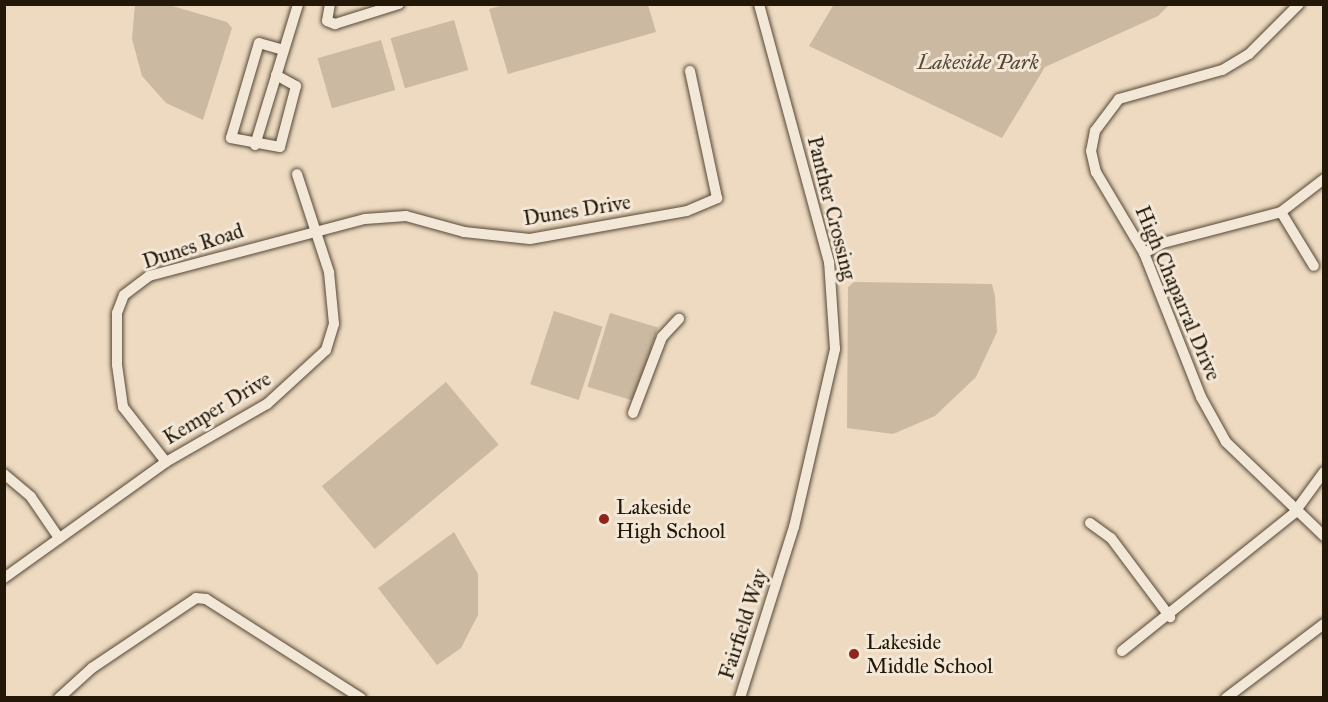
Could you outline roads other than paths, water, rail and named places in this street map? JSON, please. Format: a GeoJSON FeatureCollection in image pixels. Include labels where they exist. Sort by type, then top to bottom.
{"type":"FeatureCollection","features":[{"type":"Feature","properties":{"kind":"street"},"geometry":{"type":"LineString","coordinates":[[255,145],[298,4]]}},
{"type":"Feature","properties":{"kind":"street"},"geometry":{"type":"LineString","coordinates":[[330,4],[327,21],[335,24],[399,4]]}},
{"type":"Feature","properties":{"kind":"street","name":"Panther Crossing"},"geometry":{"type":"LineString","coordinates":[[759,4],[829,262],[835,314],[831,376],[784,563]]}},
{"type":"Feature","properties":{"kind":"street","name":"High Chaparral Drive"},"geometry":{"type":"LineString","coordinates":[[1299,4],[1249,54],[1222,69],[1132,92],[1106,111],[1091,151],[1096,172],[1144,253],[1201,397],[1226,442],[1294,513],[1323,536]]}},
{"type":"Feature","properties":{"kind":"street"},"geometry":{"type":"LineString","coordinates":[[276,75],[296,86],[293,106],[280,147],[255,145],[231,138],[259,43],[284,50]]}},
{"type":"Feature","properties":{"kind":"street","name":"Dunes Drive"},"geometry":{"type":"LineString","coordinates":[[315,230],[406,216],[464,232],[530,239],[662,216],[717,198],[690,71]]}},
{"type":"Feature","properties":{"kind":"street","name":"Kemper Drive"},"geometry":{"type":"LineString","coordinates":[[4,578],[166,462],[267,404],[326,350],[334,324],[332,301],[315,230],[297,174]]}},
{"type":"Feature","properties":{"kind":"street"},"geometry":{"type":"LineString","coordinates":[[1144,253],[1163,243],[1281,212],[1323,178]]}},
{"type":"Feature","properties":{"kind":"street"},"geometry":{"type":"LineString","coordinates":[[1281,212],[1314,266]]}},
{"type":"Feature","properties":{"kind":"street","name":"Dunes Road"},"geometry":{"type":"LineString","coordinates":[[166,462],[123,407],[116,334],[124,295],[149,276],[315,230]]}},
{"type":"Feature","properties":{"kind":"street"},"geometry":{"type":"LineString","coordinates":[[633,413],[662,337],[679,320]]}},
{"type":"Feature","properties":{"kind":"street"},"geometry":{"type":"LineString","coordinates":[[1122,651],[1170,617],[1294,513],[1323,472]]}},
{"type":"Feature","properties":{"kind":"street"},"geometry":{"type":"LineString","coordinates":[[4,474],[31,497],[59,538]]}},
{"type":"Feature","properties":{"kind":"street"},"geometry":{"type":"LineString","coordinates":[[1090,523],[1111,538],[1170,617]]}},
{"type":"Feature","properties":{"kind":"street","name":"Fairfield Way"},"geometry":{"type":"LineString","coordinates":[[740,698],[784,563]]}},
{"type":"Feature","properties":{"kind":"street"},"geometry":{"type":"LineString","coordinates":[[58,698],[101,661],[196,598],[206,599],[361,698]]}},
{"type":"Feature","properties":{"kind":"street"},"geometry":{"type":"LineString","coordinates":[[1226,698],[1323,624]]}},
{"type":"Feature","properties":{"kind":"place","name":"Lakeside High School"},"geometry":{"type":"Point","coordinates":[604,519]}},
{"type":"Feature","properties":{"kind":"place","name":"Lakeside Middle School"},"geometry":{"type":"Point","coordinates":[854,654]}},
{"type":"Feature","properties":{"kind":"park label","name":"Lakeside Park"},"geometry":{"type":"Point","coordinates":[978,62]}}]}
